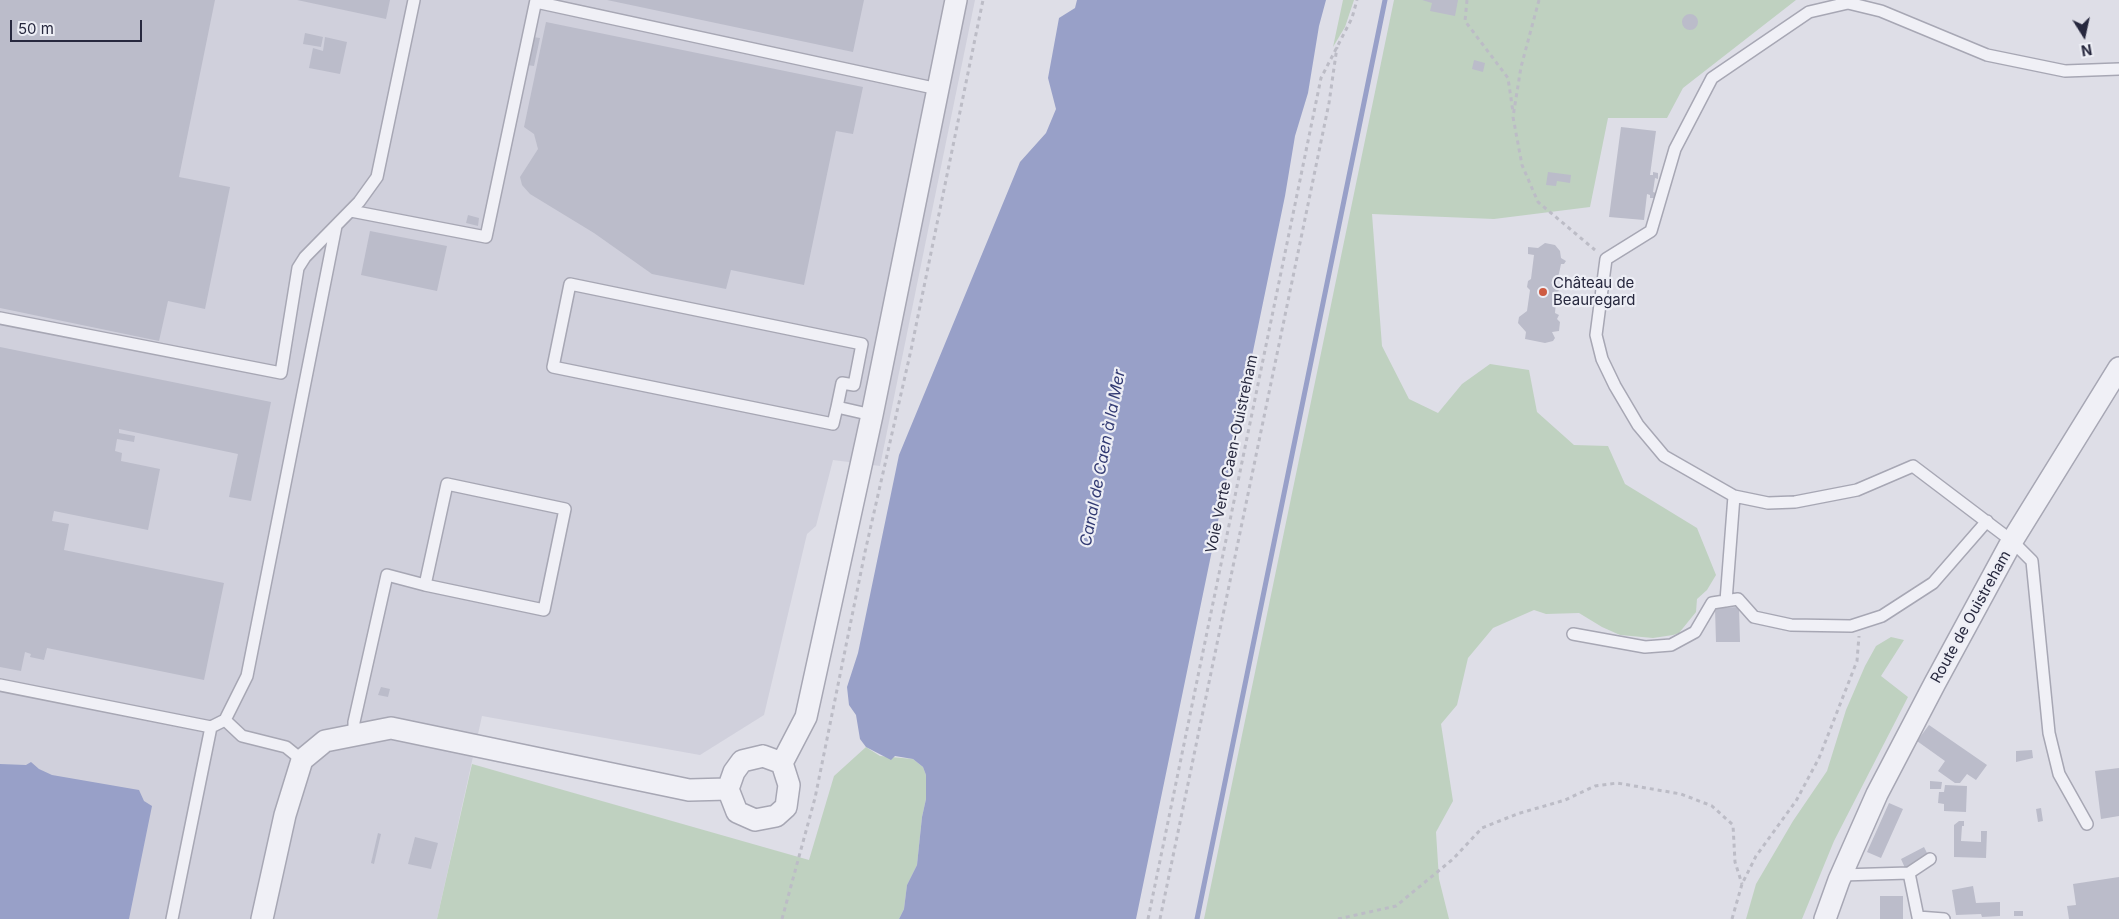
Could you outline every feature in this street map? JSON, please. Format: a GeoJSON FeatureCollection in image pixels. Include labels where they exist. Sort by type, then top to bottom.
{"type":"FeatureCollection","features":[{"type":"Feature","properties":{"kind":"street"},"geometry":{"type":"LineString","coordinates":[[782,763],[763,756],[742,761],[734,772],[728,789],[737,812],[755,820],[776,816],[786,807],[789,785],[782,763],[806,717],[872,415],[956,0]]}},
{"type":"Feature","properties":{"kind":"street","name":"Route de Ouistreham"},"geometry":{"type":"LineString","coordinates":[[1826,919],[1841,875],[1876,794],[2012,541],[2119,368]]}},
{"type":"Feature","properties":{"kind":"street"},"geometry":{"type":"LineString","coordinates":[[262,919],[285,815],[302,760],[326,741],[390,728],[689,790],[728,789]]}},
{"type":"Feature","properties":{"kind":"lane"},"geometry":{"type":"LineString","coordinates":[[0,318],[280,373],[298,268],[305,257],[366,194],[377,177],[414,0]]}},
{"type":"Feature","properties":{"kind":"lane"},"geometry":{"type":"LineString","coordinates":[[351,210],[486,237],[536,1],[938,89]]}},
{"type":"Feature","properties":{"kind":"lane"},"geometry":{"type":"LineString","coordinates":[[2087,824],[2059,774],[2049,733],[2032,561],[2012,541],[1913,466],[1858,490],[1813,499],[1768,503],[1734,496],[1664,456],[1638,424],[1615,386],[1602,359],[1596,335],[1606,259],[1651,231],[1675,149],[1712,78],[1809,12],[1848,2],[1881,11],[1987,55],[2065,71],[2119,70]]}},
{"type":"Feature","properties":{"kind":"lane"},"geometry":{"type":"LineString","coordinates":[[0,685],[211,726],[225,720],[247,676],[336,226]]}},
{"type":"Feature","properties":{"kind":"lane"},"geometry":{"type":"LineString","coordinates":[[570,284],[862,344],[854,385],[842,383],[837,407],[833,424],[553,367],[570,284]]}},
{"type":"Feature","properties":{"kind":"lane"},"geometry":{"type":"LineString","coordinates":[[837,407],[872,415]]}},
{"type":"Feature","properties":{"kind":"lane"},"geometry":{"type":"LineString","coordinates":[[354,734],[354,722],[387,575],[425,585],[544,610],[565,509],[447,484],[425,585]]}},
{"type":"Feature","properties":{"kind":"lane"},"geometry":{"type":"LineString","coordinates":[[1726,601],[1734,496]]}},
{"type":"Feature","properties":{"kind":"lane"},"geometry":{"type":"LineString","coordinates":[[1572,634],[1644,647],[1671,645],[1695,632],[1712,603],[1738,599],[1754,617],[1792,625],[1851,626],[1882,616],[1934,583],[1986,520]]}},
{"type":"Feature","properties":{"kind":"lane"},"geometry":{"type":"LineString","coordinates":[[225,720],[242,736],[286,747],[302,760]]}},
{"type":"Feature","properties":{"kind":"lane"},"geometry":{"type":"LineString","coordinates":[[172,919],[211,726]]}},
{"type":"Feature","properties":{"kind":"lane"},"geometry":{"type":"LineString","coordinates":[[1841,875],[1909,873],[1930,859]]}},
{"type":"Feature","properties":{"kind":"lane"},"geometry":{"type":"LineString","coordinates":[[1909,873],[1918,917],[1944,919]]}},
{"type":"Feature","properties":{"kind":"path"},"geometry":{"type":"LineString","coordinates":[[782,919],[815,798],[865,552],[911,350],[983,0]]}},
{"type":"Feature","properties":{"kind":"path","name":"Voie Verte Caen-Ouistreham"},"geometry":{"type":"LineString","coordinates":[[1148,919],[1321,78],[1352,18],[1357,0]]}},
{"type":"Feature","properties":{"kind":"path"},"geometry":{"type":"LineString","coordinates":[[1468,0],[1465,21],[1508,78],[1522,165],[1538,202],[1606,259]]}},
{"type":"Feature","properties":{"kind":"path"},"geometry":{"type":"LineString","coordinates":[[1513,117],[1521,67],[1539,0]]}},
{"type":"Feature","properties":{"kind":"path"},"geometry":{"type":"LineString","coordinates":[[1160,919],[1329,103],[1337,46]]}},
{"type":"Feature","properties":{"kind":"path"},"geometry":{"type":"LineString","coordinates":[[1732,919],[1742,884],[1756,856],[1796,801],[1819,758],[1857,661],[1860,623]]}},
{"type":"Feature","properties":{"kind":"path"},"geometry":{"type":"LineString","coordinates":[[1338,919],[1396,906],[1453,859],[1482,828],[1517,814],[1565,800],[1595,786],[1617,783],[1681,794],[1712,806],[1733,825],[1735,862],[1742,884]]}},
{"type":"Feature","properties":{"kind":"shaded area"},"geometry":{"type":"Polygon","coordinates":[[[0,0],[975,0],[880,466],[833,460],[816,526],[807,534],[764,715],[700,755],[482,716],[437,919],[0,919],[0,0]]]}},
{"type":"Feature","properties":{"kind":"green space"},"geometry":{"type":"Polygon","coordinates":[[[1343,0],[1354,0],[1345,27],[1333,47],[1343,0]]]}},
{"type":"Feature","properties":{"kind":"green space"},"geometry":{"type":"Polygon","coordinates":[[[1394,0],[1796,0],[1683,88],[1667,118],[1608,118],[1590,207],[1494,219],[1372,214],[1382,346],[1409,399],[1438,413],[1462,384],[1490,364],[1529,370],[1537,412],[1574,445],[1608,446],[1625,484],[1697,528],[1716,575],[1707,590],[1697,599],[1696,612],[1679,633],[1653,638],[1620,635],[1579,613],[1546,614],[1534,610],[1493,628],[1468,658],[1457,705],[1441,724],[1453,801],[1436,832],[1439,879],[1449,919],[1204,919],[1394,0]]]}},
{"type":"Feature","properties":{"kind":"green space"},"geometry":{"type":"Polygon","coordinates":[[[1891,637],[1904,640],[1881,676],[1908,697],[1834,841],[1802,919],[1746,919],[1756,884],[1793,821],[1827,771],[1846,710],[1865,666],[1876,646],[1891,637]]]}},
{"type":"Feature","properties":{"kind":"green space"},"geometry":{"type":"Polygon","coordinates":[[[866,747],[880,756],[913,759],[923,767],[926,775],[926,799],[922,817],[917,865],[907,885],[904,909],[899,919],[437,919],[472,764],[809,860],[834,776],[866,747]]]}},
{"type":"Feature","properties":{"kind":"water","name":"Canal de Caen à la Mer"},"geometry":{"type":"Polygon","coordinates":[[[1077,0],[1326,0],[1319,26],[1308,93],[1295,136],[1285,196],[1136,919],[899,919],[904,909],[907,885],[917,865],[922,817],[926,799],[926,775],[923,767],[913,759],[895,756],[891,760],[866,747],[860,739],[856,715],[849,705],[847,687],[858,653],[899,455],[1020,162],[1046,133],[1056,109],[1048,78],[1059,18],[1075,8],[1077,0]]]}},
{"type":"Feature","properties":{"kind":"water"},"geometry":{"type":"Polygon","coordinates":[[[31,762],[39,769],[52,775],[139,790],[144,801],[152,806],[129,919],[0,919],[0,764],[26,765],[31,762]]]}},
{"type":"Feature","properties":{"kind":"building"},"geometry":{"type":"Polygon","coordinates":[[[0,0],[215,0],[179,177],[230,187],[205,309],[168,301],[159,341],[0,308],[0,0]]]}},
{"type":"Feature","properties":{"kind":"building"},"geometry":{"type":"Polygon","coordinates":[[[297,0],[390,0],[386,19],[297,0]]]}},
{"type":"Feature","properties":{"kind":"building"},"geometry":{"type":"Polygon","coordinates":[[[607,0],[864,0],[853,52],[607,0]]]}},
{"type":"Feature","properties":{"kind":"building"},"geometry":{"type":"Polygon","coordinates":[[[1422,0],[1458,0],[1455,16],[1430,11],[1432,3],[1422,0]]]}},
{"type":"Feature","properties":{"kind":"building"},"geometry":{"type":"Polygon","coordinates":[[[1690,14],[1696,16],[1698,22],[1696,28],[1690,30],[1684,28],[1682,22],[1684,16],[1690,14]]]}},
{"type":"Feature","properties":{"kind":"building"},"geometry":{"type":"Polygon","coordinates":[[[546,22],[863,87],[853,134],[836,131],[804,285],[731,270],[726,289],[652,274],[594,233],[530,194],[522,185],[520,177],[538,149],[534,134],[524,127],[546,22]]]}},
{"type":"Feature","properties":{"kind":"building"},"geometry":{"type":"Polygon","coordinates":[[[305,33],[323,37],[321,47],[303,44],[305,33]]]}},
{"type":"Feature","properties":{"kind":"building"},"geometry":{"type":"Polygon","coordinates":[[[325,37],[347,42],[340,74],[309,68],[313,48],[323,51],[325,37]]]}},
{"type":"Feature","properties":{"kind":"building"},"geometry":{"type":"Polygon","coordinates":[[[533,37],[540,38],[534,66],[527,65],[533,37]]]}},
{"type":"Feature","properties":{"kind":"building"},"geometry":{"type":"Polygon","coordinates":[[[1474,60],[1485,63],[1483,72],[1472,69],[1474,60]]]}},
{"type":"Feature","properties":{"kind":"building"},"geometry":{"type":"Polygon","coordinates":[[[1621,127],[1656,131],[1650,175],[1653,175],[1653,172],[1658,173],[1658,179],[1655,178],[1653,192],[1656,193],[1655,198],[1650,198],[1650,195],[1647,194],[1644,220],[1609,217],[1621,127]]]}},
{"type":"Feature","properties":{"kind":"building"},"geometry":{"type":"Polygon","coordinates":[[[1548,172],[1571,175],[1570,183],[1557,181],[1556,186],[1546,185],[1548,172]]]}},
{"type":"Feature","properties":{"kind":"building"},"geometry":{"type":"Polygon","coordinates":[[[468,215],[479,218],[478,226],[466,223],[468,215]]]}},
{"type":"Feature","properties":{"kind":"building"},"geometry":{"type":"Polygon","coordinates":[[[370,231],[447,246],[437,291],[361,275],[370,231]]]}},
{"type":"Feature","properties":{"kind":"building","name":"Château de Beauregard"},"geometry":{"type":"Polygon","coordinates":[[[1545,243],[1555,245],[1560,251],[1561,258],[1566,261],[1564,264],[1561,264],[1557,283],[1560,286],[1559,291],[1555,293],[1554,301],[1556,301],[1555,313],[1559,315],[1557,319],[1560,322],[1559,331],[1552,332],[1555,338],[1553,341],[1545,343],[1525,339],[1526,332],[1518,323],[1519,317],[1527,311],[1530,290],[1527,287],[1528,281],[1531,279],[1534,255],[1528,254],[1528,247],[1538,248],[1545,243]]]}},
{"type":"Feature","properties":{"kind":"building"},"geometry":{"type":"Polygon","coordinates":[[[0,347],[271,402],[251,501],[229,497],[238,454],[119,429],[119,433],[135,436],[134,442],[117,439],[115,451],[122,453],[121,461],[160,469],[148,530],[54,511],[52,521],[69,524],[64,550],[224,583],[204,680],[47,648],[44,660],[30,657],[31,654],[25,652],[21,671],[0,667],[0,347]]]}},
{"type":"Feature","properties":{"kind":"building"},"geometry":{"type":"Polygon","coordinates":[[[1739,607],[1740,642],[1716,642],[1715,608],[1739,607]]]}},
{"type":"Feature","properties":{"kind":"building"},"geometry":{"type":"Polygon","coordinates":[[[381,687],[390,689],[388,697],[378,695],[381,687]]]}},
{"type":"Feature","properties":{"kind":"building"},"geometry":{"type":"Polygon","coordinates":[[[1929,725],[1987,765],[1976,780],[1967,774],[1960,783],[1955,783],[1938,771],[1945,761],[1917,741],[1929,725]]]}},
{"type":"Feature","properties":{"kind":"building"},"geometry":{"type":"Polygon","coordinates":[[[2032,750],[2033,758],[2016,762],[2016,751],[2032,750]]]}},
{"type":"Feature","properties":{"kind":"building"},"geometry":{"type":"Polygon","coordinates":[[[2119,768],[2119,816],[2101,819],[2095,771],[2119,768]]]}},
{"type":"Feature","properties":{"kind":"building"},"geometry":{"type":"Polygon","coordinates":[[[1930,781],[1942,782],[1941,789],[1930,789],[1930,781]]]}},
{"type":"Feature","properties":{"kind":"building"},"geometry":{"type":"Polygon","coordinates":[[[1945,785],[1967,786],[1966,812],[1944,811],[1944,804],[1938,803],[1939,792],[1944,792],[1945,785]]]}},
{"type":"Feature","properties":{"kind":"building"},"geometry":{"type":"Polygon","coordinates":[[[1889,803],[1903,809],[1881,858],[1867,852],[1889,803]]]}},
{"type":"Feature","properties":{"kind":"building"},"geometry":{"type":"Polygon","coordinates":[[[2041,808],[2043,821],[2038,822],[2036,809],[2041,808]]]}},
{"type":"Feature","properties":{"kind":"building"},"geometry":{"type":"Polygon","coordinates":[[[1959,821],[1964,821],[1961,841],[1981,842],[1981,831],[1987,831],[1986,858],[1954,857],[1954,825],[1959,821]]]}},
{"type":"Feature","properties":{"kind":"building"},"geometry":{"type":"Polygon","coordinates":[[[378,833],[381,834],[374,864],[371,863],[378,833]]]}},
{"type":"Feature","properties":{"kind":"building"},"geometry":{"type":"Polygon","coordinates":[[[415,837],[438,843],[431,869],[408,864],[415,837]]]}},
{"type":"Feature","properties":{"kind":"building"},"geometry":{"type":"Polygon","coordinates":[[[1924,847],[1928,855],[1905,868],[1901,859],[1924,847]]]}},
{"type":"Feature","properties":{"kind":"building"},"geometry":{"type":"Polygon","coordinates":[[[2119,877],[2119,919],[2069,919],[2067,906],[2076,905],[2073,884],[2119,877]]]}},
{"type":"Feature","properties":{"kind":"building"},"geometry":{"type":"Polygon","coordinates":[[[1973,886],[1976,903],[2000,902],[2000,916],[1982,917],[1981,914],[1956,915],[1952,890],[1973,886]]]}},
{"type":"Feature","properties":{"kind":"building"},"geometry":{"type":"Polygon","coordinates":[[[1880,896],[1903,896],[1903,919],[1880,919],[1880,896]]]}},
{"type":"Feature","properties":{"kind":"building"},"geometry":{"type":"Polygon","coordinates":[[[2014,911],[2023,911],[2023,916],[2014,916],[2014,911]]]}},
{"type":"Feature","properties":{"kind":"waterway"},"geometry":{"type":"LineString","coordinates":[[1197,919],[1385,0]]}},
{"type":"Feature","properties":{"kind":"place","name":"Château de Beauregard"},"geometry":{"type":"Point","coordinates":[1543,292]}}]}
